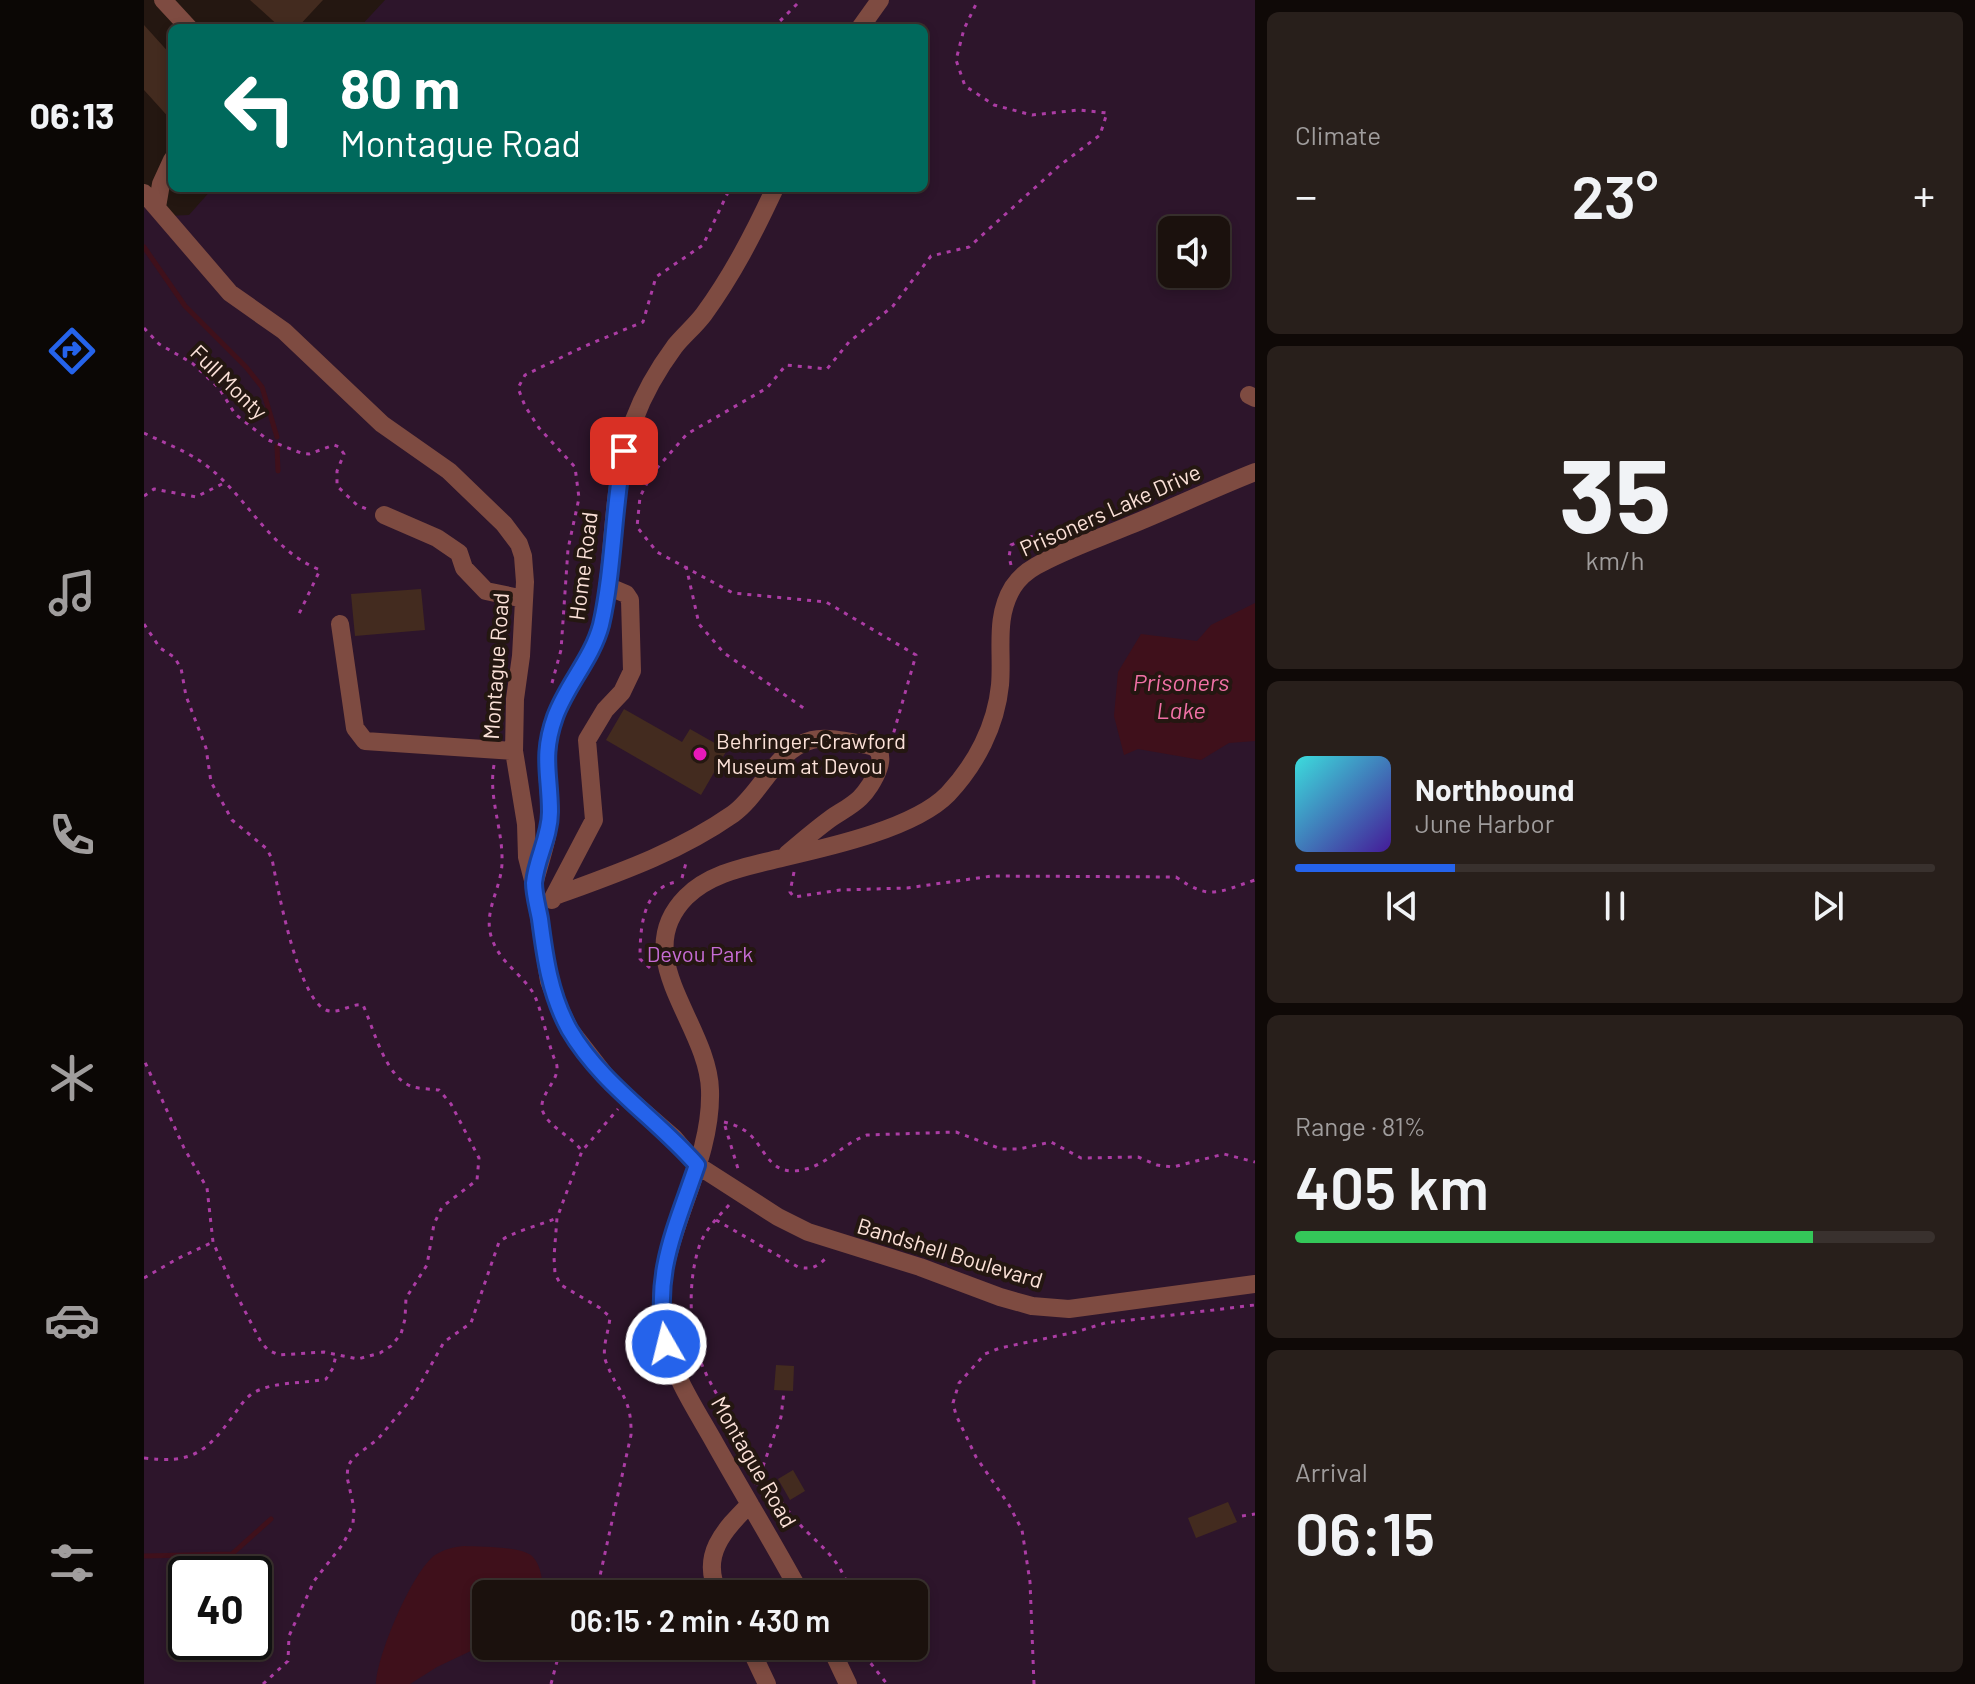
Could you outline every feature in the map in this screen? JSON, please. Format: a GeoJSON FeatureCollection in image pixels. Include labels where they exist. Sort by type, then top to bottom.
{"type":"FeatureCollection","features":[{"type":"Feature","properties":{"kind":"street"},"geometry":{"type":"LineString","coordinates":[[163,0],[185,24]]}},
{"type":"Feature","properties":{"kind":"street"},"geometry":{"type":"LineString","coordinates":[[863,24],[880,0]]}},
{"type":"Feature","properties":{"kind":"street"},"geometry":{"type":"LineString","coordinates":[[150,200],[168,169]]}},
{"type":"Feature","properties":{"kind":"street","name":"Home Road"},"geometry":{"type":"LineString","coordinates":[[534,884],[548,836],[550,811],[546,753],[556,715],[588,660],[599,633],[624,451],[645,393],[663,364],[739,264],[773,192]]}},
{"type":"Feature","properties":{"kind":"street","name":"Montague Road"},"geometry":{"type":"LineString","coordinates":[[150,200],[230,293],[284,331],[359,404],[449,471],[504,524],[519,544],[523,556],[524,599],[515,699],[506,750],[526,824],[527,857],[549,981],[570,1030],[591,1059],[631,1102],[674,1138],[697,1165],[666,1259],[660,1315],[672,1363],[698,1415],[793,1580]]}},
{"type":"Feature","properties":{"kind":"street","name":"Prisoners Lake Drive"},"geometry":{"type":"LineString","coordinates":[[697,1165],[709,1123],[710,1084],[703,1050],[666,968],[663,945],[675,910],[702,883],[740,868],[782,858],[806,844],[847,840],[920,815],[944,798],[963,776],[984,742],[994,717],[1000,684],[1000,623],[1014,585],[1023,575],[1068,552],[1255,472]]}},
{"type":"Feature","properties":{"kind":"street"},"geometry":{"type":"LineString","coordinates":[[384,515],[437,538],[459,553],[464,568],[486,591],[524,599]]}},
{"type":"Feature","properties":{"kind":"street"},"geometry":{"type":"LineString","coordinates":[[540,923],[594,820],[587,740],[605,710],[622,692],[632,671],[630,600],[626,594],[607,586]]}},
{"type":"Feature","properties":{"kind":"street"},"geometry":{"type":"LineString","coordinates":[[340,624],[355,728],[365,741],[506,750]]}},
{"type":"Feature","properties":{"kind":"street"},"geometry":{"type":"LineString","coordinates":[[555,896],[652,861],[730,816],[748,803],[777,765],[805,743],[814,739],[873,745],[880,752],[881,763],[861,797],[806,844]]}},
{"type":"Feature","properties":{"kind":"street","name":"Bandshell Boulevard"},"geometry":{"type":"LineString","coordinates":[[697,1165],[808,1232],[1032,1306],[1069,1309],[1094,1307],[1255,1284]]}},
{"type":"Feature","properties":{"kind":"street"},"geometry":{"type":"LineString","coordinates":[[713,1580],[711,1555],[730,1524],[750,1504]]}},
{"type":"Feature","properties":{"kind":"street"},"geometry":{"type":"LineString","coordinates":[[756,1660],[767,1684]]}},
{"type":"Feature","properties":{"kind":"street"},"geometry":{"type":"LineString","coordinates":[[837,1660],[848,1684]]}},
{"type":"Feature","properties":{"kind":"path"},"geometry":{"type":"LineString","coordinates":[[777,24],[801,0]]}},
{"type":"Feature","properties":{"kind":"path"},"geometry":{"type":"LineString","coordinates":[[881,763],[896,733],[916,655],[826,602],[733,593],[657,552],[637,527],[640,497],[651,475],[687,434],[767,388],[786,365],[827,369],[849,342],[893,306],[931,256],[969,247],[1059,166],[1100,135],[1107,113],[1079,110],[1032,115],[994,105],[965,86],[956,60],[964,29],[978,0]]}},
{"type":"Feature","properties":{"kind":"path"},"geometry":{"type":"LineString","coordinates":[[549,692],[561,650],[568,549],[579,498],[575,467],[539,428],[518,388],[525,375],[643,322],[656,277],[703,245],[728,192]]}},
{"type":"Feature","properties":{"kind":"path","name":"Full Monty"},"geometry":{"type":"LineString","coordinates":[[144,328],[159,344],[192,363],[219,388],[235,414],[268,440],[309,454],[334,445],[339,447],[344,454],[337,471],[337,486],[357,505],[384,515]]}},
{"type":"Feature","properties":{"kind":"path"},"geometry":{"type":"LineString","coordinates":[[144,433],[200,460],[270,537],[303,563],[320,570],[298,616]]}},
{"type":"Feature","properties":{"kind":"path"},"geometry":{"type":"LineString","coordinates":[[144,496],[154,489],[196,497],[224,483]]}},
{"type":"Feature","properties":{"kind":"path"},"geometry":{"type":"LineString","coordinates":[[686,566],[699,624],[724,653],[805,709]]}},
{"type":"Feature","properties":{"kind":"path"},"geometry":{"type":"LineString","coordinates":[[144,624],[160,648],[174,657],[181,668],[186,696],[206,748],[211,782],[218,795],[232,820],[267,849],[272,859],[300,973],[311,997],[323,1009],[333,1011],[363,1005],[386,1062],[412,1087],[439,1090],[451,1104],[479,1158],[477,1180],[442,1207],[434,1224],[427,1265],[406,1298],[401,1334],[391,1346],[380,1353],[358,1359],[301,1352],[279,1355],[261,1342],[213,1242],[207,1188],[184,1148],[144,1060]]}},
{"type":"Feature","properties":{"kind":"path"},"geometry":{"type":"LineString","coordinates":[[506,750],[492,796],[499,819],[503,864],[488,922],[491,938],[501,959],[533,992],[557,1067],[541,1106],[544,1116],[582,1151]]}},
{"type":"Feature","properties":{"kind":"path"},"geometry":{"type":"LineString","coordinates":[[806,844],[790,882],[790,892],[794,897],[840,890],[907,888],[992,876],[1176,877],[1196,891],[1214,893],[1255,880]]}},
{"type":"Feature","properties":{"kind":"path"},"geometry":{"type":"LineString","coordinates":[[681,882],[687,857]]}},
{"type":"Feature","properties":{"kind":"path"},"geometry":{"type":"LineString","coordinates":[[599,1580],[631,1435],[632,1412],[606,1363],[604,1353],[610,1317],[561,1285],[555,1274],[557,1218],[582,1151],[616,1110],[631,1102]]}},
{"type":"Feature","properties":{"kind":"path"},"geometry":{"type":"LineString","coordinates":[[740,1179],[724,1122],[748,1133],[772,1164],[791,1170],[818,1164],[854,1139],[867,1135],[956,1132],[1001,1149],[1019,1149],[1051,1142],[1081,1158],[1138,1157],[1157,1165],[1173,1167],[1224,1154],[1255,1162]]}},
{"type":"Feature","properties":{"kind":"path"},"geometry":{"type":"LineString","coordinates":[[732,1200],[708,1228],[700,1243],[692,1287],[697,1348],[709,1380],[761,1474],[791,1515],[830,1554],[846,1580]]}},
{"type":"Feature","properties":{"kind":"path"},"geometry":{"type":"LineString","coordinates":[[263,1684],[288,1661],[289,1636],[314,1581],[343,1544],[353,1524],[354,1508],[347,1477],[353,1458],[378,1439],[413,1397],[444,1342],[471,1323],[499,1242],[508,1235],[524,1232],[557,1218]]}},
{"type":"Feature","properties":{"kind":"path"},"geometry":{"type":"LineString","coordinates":[[144,1278],[213,1242]]}},
{"type":"Feature","properties":{"kind":"path"},"geometry":{"type":"LineString","coordinates":[[1034,1684],[1030,1582],[1022,1530],[976,1457],[956,1415],[953,1403],[959,1383],[985,1354],[1000,1348],[1105,1323],[1255,1305]]}},
{"type":"Feature","properties":{"kind":"path"},"geometry":{"type":"LineString","coordinates":[[144,1458],[158,1460],[192,1456],[208,1448],[245,1400],[255,1392],[282,1384],[326,1379],[336,1355]]}},
{"type":"Feature","properties":{"kind":"path"},"geometry":{"type":"LineString","coordinates":[[750,1504],[781,1417],[784,1391]]}},
{"type":"Feature","properties":{"kind":"path"},"geometry":{"type":"LineString","coordinates":[[1242,1516],[1255,1514]]}},
{"type":"Feature","properties":{"kind":"path"},"geometry":{"type":"LineString","coordinates":[[551,1684],[559,1660]]}},
{"type":"Feature","properties":{"kind":"path"},"geometry":{"type":"LineString","coordinates":[[868,1660],[887,1684]]}},
{"type":"Feature","properties":{"kind":"green space","name":"Devou Park"},"geometry":{"type":"Polygon","coordinates":[[[385,0],[1255,0],[1255,1684],[144,1684],[144,193],[166,216],[189,215],[209,192],[928,192],[928,24],[363,24],[385,0]]]}},
{"type":"Feature","properties":{"kind":"water","name":"Prisoners Lake"},"geometry":{"type":"Polygon","coordinates":[[[1255,603],[1255,741],[1229,743],[1201,760],[1138,749],[1124,755],[1114,716],[1118,672],[1141,634],[1197,641],[1211,625],[1255,603]]]}},
{"type":"Feature","properties":{"kind":"water"},"geometry":{"type":"Polygon","coordinates":[[[464,1546],[528,1553],[536,1561],[542,1580],[472,1580],[472,1650],[410,1684],[376,1684],[382,1654],[406,1596],[426,1564],[435,1555],[464,1546]]]}},
{"type":"Feature","properties":{"kind":"building"},"geometry":{"type":"Polygon","coordinates":[[[250,0],[323,0],[301,24],[277,24],[250,0]]]}},
{"type":"Feature","properties":{"kind":"building"},"geometry":{"type":"Polygon","coordinates":[[[144,25],[168,52],[168,117],[144,90],[144,25]]]}},
{"type":"Feature","properties":{"kind":"building"},"geometry":{"type":"Polygon","coordinates":[[[421,589],[425,630],[355,636],[351,594],[421,589]]]}},
{"type":"Feature","properties":{"kind":"building","name":"Behringer-Crawford Museum at Devou"},"geometry":{"type":"Polygon","coordinates":[[[624,709],[682,742],[690,729],[727,750],[701,795],[606,740],[624,709]]]}},
{"type":"Feature","properties":{"kind":"building"},"geometry":{"type":"Polygon","coordinates":[[[776,1365],[794,1366],[793,1391],[774,1390],[776,1365]]]}},
{"type":"Feature","properties":{"kind":"building"},"geometry":{"type":"Polygon","coordinates":[[[793,1470],[805,1491],[790,1500],[778,1479],[793,1470]]]}},
{"type":"Feature","properties":{"kind":"building"},"geometry":{"type":"Polygon","coordinates":[[[1228,1502],[1237,1522],[1196,1538],[1188,1518],[1228,1502]]]}},
{"type":"Feature","properties":{"kind":"waterway"},"geometry":{"type":"LineString","coordinates":[[144,247],[185,306],[262,387],[277,437]]}},
{"type":"Feature","properties":{"kind":"waterway"},"geometry":{"type":"LineString","coordinates":[[277,446],[278,471]]}},
{"type":"Feature","properties":{"kind":"waterway"},"geometry":{"type":"LineString","coordinates":[[144,1556],[232,1554],[271,1519]]}},
{"type":"Feature","properties":{"kind":"place","name":"Behringer-Crawford Museum at Devou"},"geometry":{"type":"Point","coordinates":[700,754]}},
{"type":"Feature","properties":{"kind":"route"},"geometry":{"type":"LineString","coordinates":[[624,451],[599,633],[588,660],[556,715],[546,753],[550,811],[548,836],[534,884],[549,981],[570,1030],[612,1084],[674,1138],[697,1165],[666,1259],[660,1292],[660,1315],[666,1344]]}}]}
